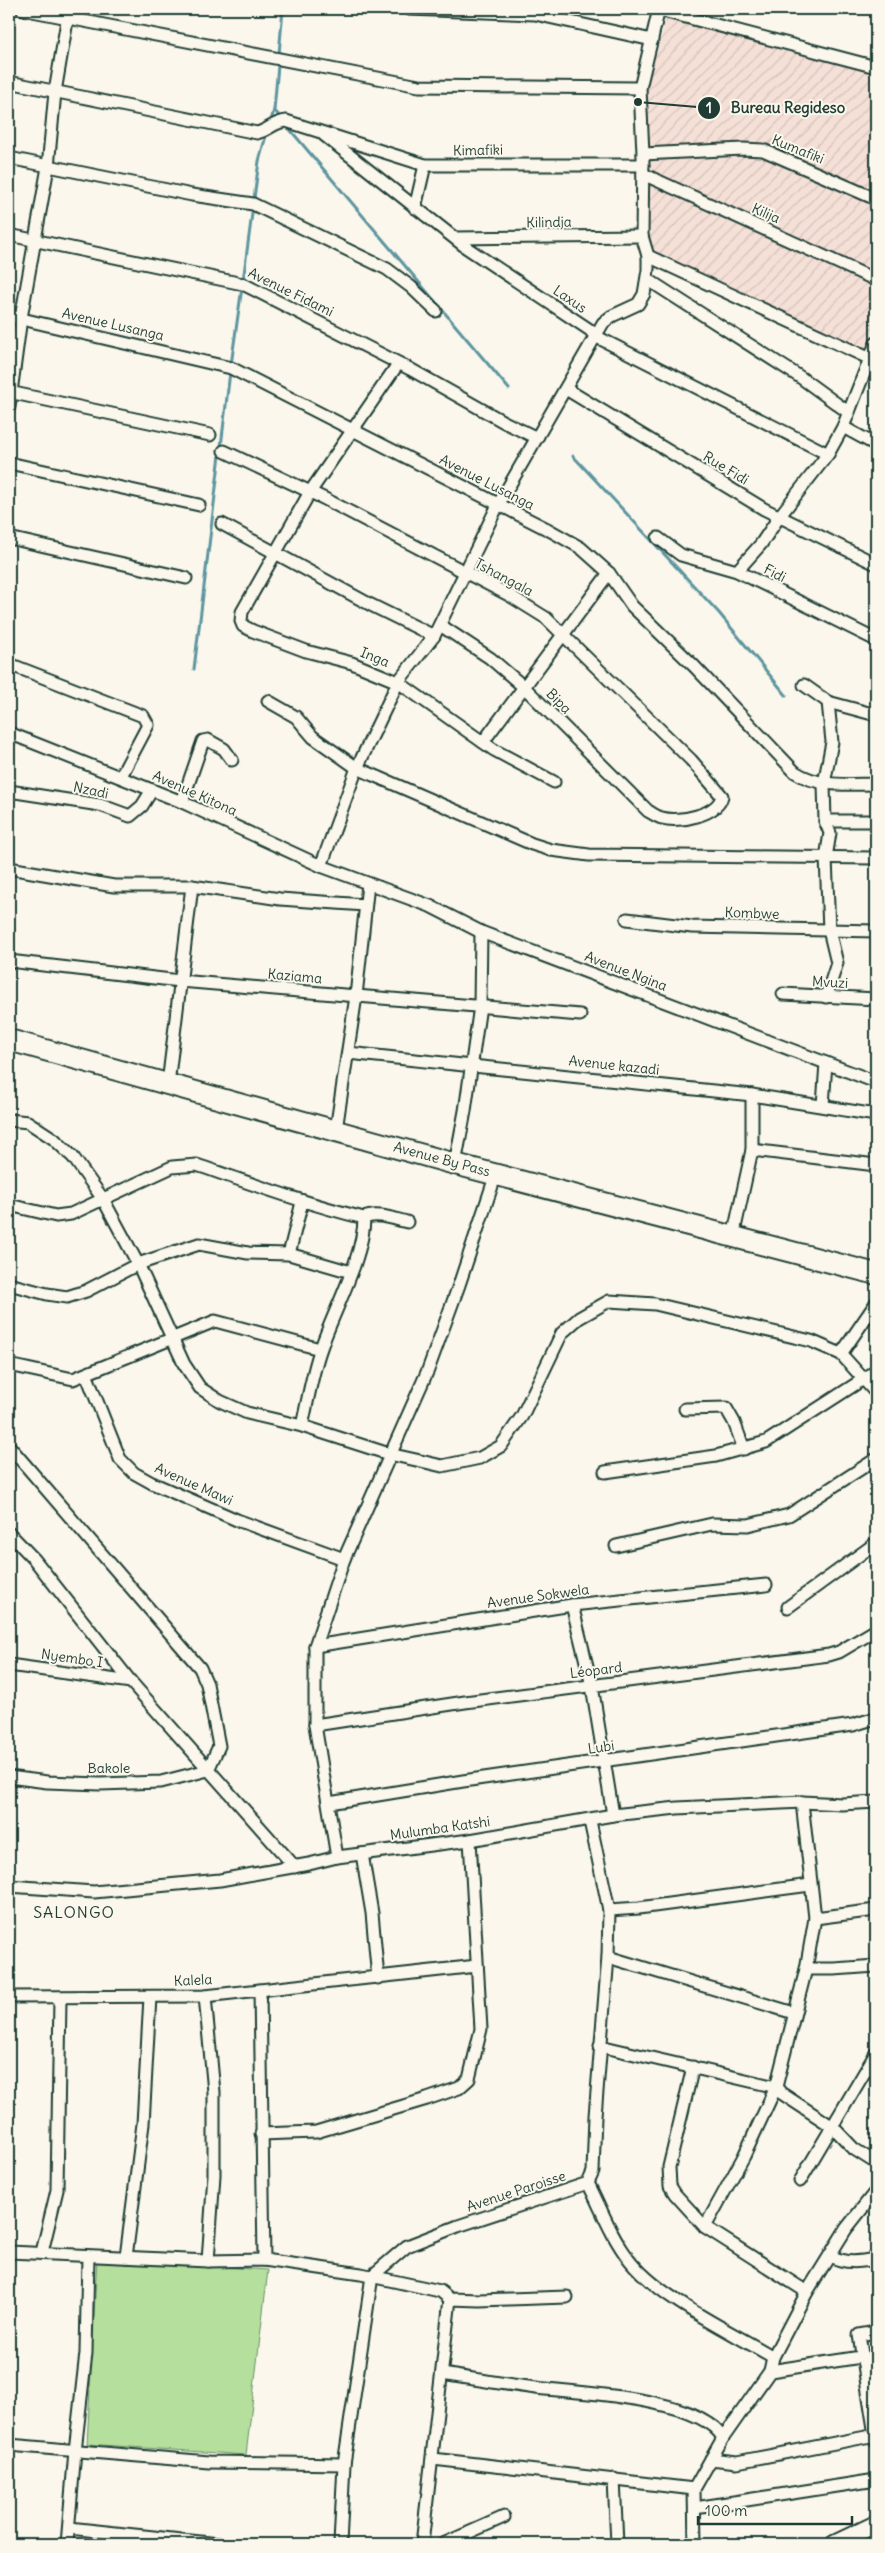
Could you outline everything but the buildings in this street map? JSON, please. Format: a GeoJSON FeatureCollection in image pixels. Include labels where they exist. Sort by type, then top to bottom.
{"type":"FeatureCollection","features":[{"type":"Feature","properties":{"kind":"highway","name":"Avenue By Pass"},"geometry":{"type":"LineString","coordinates":[[9,1040],[455,1164],[876,1274]]}},
{"type":"Feature","properties":{"kind":"street"},"geometry":{"type":"LineString","coordinates":[[22,9],[68,13],[418,86],[640,88]]}},
{"type":"Feature","properties":{"kind":"street"},"geometry":{"type":"LineString","coordinates":[[409,9],[535,14],[652,40]]}},
{"type":"Feature","properties":{"kind":"street"},"geometry":{"type":"LineString","coordinates":[[321,866],[357,768],[398,682],[434,636],[466,574],[498,505],[603,323],[612,316],[638,304],[644,294],[648,256],[642,236],[643,164],[640,88],[659,10],[876,67]]}},
{"type":"Feature","properties":{"kind":"street"},"geometry":{"type":"LineString","coordinates":[[9,407],[21,318],[48,167],[55,92],[68,13]]}},
{"type":"Feature","properties":{"kind":"street","name":"Kimafiki"},"geometry":{"type":"LineString","coordinates":[[9,82],[257,133],[264,131],[275,122],[286,120],[424,164],[643,164]]}},
{"type":"Feature","properties":{"kind":"street","name":"Laxus"},"geometry":{"type":"LineString","coordinates":[[319,131],[415,208],[590,330],[595,336],[828,454]]}},
{"type":"Feature","properties":{"kind":"street","name":"Kumafiki"},"geometry":{"type":"LineString","coordinates":[[643,164],[743,149],[763,150],[876,199]]}},
{"type":"Feature","properties":{"kind":"street"},"geometry":{"type":"LineString","coordinates":[[9,158],[192,195],[253,204],[387,269],[436,311]]}},
{"type":"Feature","properties":{"kind":"street"},"geometry":{"type":"LineString","coordinates":[[415,208],[424,164]]}},
{"type":"Feature","properties":{"kind":"street","name":"Kilija"},"geometry":{"type":"LineString","coordinates":[[643,164],[876,280]]}},
{"type":"Feature","properties":{"kind":"street","name":"Avenue Fidami"},"geometry":{"type":"LineString","coordinates":[[9,235],[243,284],[537,438]]}},
{"type":"Feature","properties":{"kind":"street","name":"Kilindja"},"geometry":{"type":"LineString","coordinates":[[456,238],[642,236]]}},
{"type":"Feature","properties":{"kind":"street"},"geometry":{"type":"LineString","coordinates":[[648,256],[873,360]]}},
{"type":"Feature","properties":{"kind":"street"},"geometry":{"type":"LineString","coordinates":[[646,279],[800,377],[848,412]]}},
{"type":"Feature","properties":{"kind":"street","name":"Avenue Lusanga"},"geometry":{"type":"LineString","coordinates":[[9,316],[231,368],[574,544],[608,573],[632,606],[694,666],[794,772],[804,778],[824,784],[876,784]]}},
{"type":"Feature","properties":{"kind":"street"},"geometry":{"type":"LineString","coordinates":[[737,571],[761,544],[828,454],[843,427],[848,412],[873,360],[876,343]]}},
{"type":"Feature","properties":{"kind":"street"},"geometry":{"type":"LineString","coordinates":[[276,554],[310,492],[398,364]]}},
{"type":"Feature","properties":{"kind":"street","name":"Rue Fidi"},"geometry":{"type":"LineString","coordinates":[[566,389],[780,517],[876,564]]}},
{"type":"Feature","properties":{"kind":"street"},"geometry":{"type":"LineString","coordinates":[[10,392],[210,435]]}},
{"type":"Feature","properties":{"kind":"street"},"geometry":{"type":"LineString","coordinates":[[843,427],[876,445]]}},
{"type":"Feature","properties":{"kind":"street","name":"Tshangala"},"geometry":{"type":"LineString","coordinates":[[224,451],[310,492],[509,595],[539,613],[563,634],[691,760],[722,796],[716,806],[706,812],[683,818],[662,818],[648,811]]}},
{"type":"Feature","properties":{"kind":"street"},"geometry":{"type":"LineString","coordinates":[[9,464],[200,505]]}},
{"type":"Feature","properties":{"kind":"street"},"geometry":{"type":"LineString","coordinates":[[222,524],[371,606],[434,636]]}},
{"type":"Feature","properties":{"kind":"street"},"geometry":{"type":"LineString","coordinates":[[9,538],[186,578]]}},
{"type":"Feature","properties":{"kind":"street","name":"Fidi"},"geometry":{"type":"LineString","coordinates":[[658,538],[686,557],[737,571],[876,640]]}},
{"type":"Feature","properties":{"kind":"street","name":"Inga"},"geometry":{"type":"LineString","coordinates":[[276,554],[242,612],[241,621],[244,626],[306,651],[352,663],[398,682],[482,742],[554,782]]}},
{"type":"Feature","properties":{"kind":"street"},"geometry":{"type":"LineString","coordinates":[[482,742],[525,688],[608,573]]}},
{"type":"Feature","properties":{"kind":"street","name":"Bipa"},"geometry":{"type":"LineString","coordinates":[[440,624],[490,658],[525,688],[648,811]]}},
{"type":"Feature","properties":{"kind":"street"},"geometry":{"type":"LineString","coordinates":[[9,664],[143,716],[148,725],[121,776]]}},
{"type":"Feature","properties":{"kind":"street"},"geometry":{"type":"LineString","coordinates":[[804,685],[828,702],[876,715]]}},
{"type":"Feature","properties":{"kind":"street"},"geometry":{"type":"LineString","coordinates":[[268,701],[296,717],[313,737],[357,768],[475,820],[551,850],[589,855],[876,858]]}},
{"type":"Feature","properties":{"kind":"street"},"geometry":{"type":"LineString","coordinates":[[826,997],[837,963],[829,930],[826,858],[830,833],[825,822],[824,784],[832,742],[828,702]]}},
{"type":"Feature","properties":{"kind":"street","name":"Avenue Kitona"},"geometry":{"type":"LineString","coordinates":[[9,733],[121,776],[321,866],[368,884]]}},
{"type":"Feature","properties":{"kind":"street"},"geometry":{"type":"LineString","coordinates":[[182,802],[203,741],[208,740],[224,749],[232,760]]}},
{"type":"Feature","properties":{"kind":"street","name":"Nzadi"},"geometry":{"type":"LineString","coordinates":[[9,791],[100,805],[130,816],[142,806],[152,790]]}},
{"type":"Feature","properties":{"kind":"street"},"geometry":{"type":"LineString","coordinates":[[825,822],[876,822]]}},
{"type":"Feature","properties":{"kind":"street"},"geometry":{"type":"LineString","coordinates":[[9,868],[114,886],[192,886],[280,899],[365,905]]}},
{"type":"Feature","properties":{"kind":"street"},"geometry":{"type":"LineString","coordinates":[[336,1130],[356,996],[368,884]]}},
{"type":"Feature","properties":{"kind":"street","name":"Avenue Ngina"},"geometry":{"type":"LineString","coordinates":[[368,884],[430,906],[481,932],[876,1082]]}},
{"type":"Feature","properties":{"kind":"street"},"geometry":{"type":"LineString","coordinates":[[168,1084],[192,886]]}},
{"type":"Feature","properties":{"kind":"street","name":"Kombwe"},"geometry":{"type":"LineString","coordinates":[[627,919],[692,926],[876,931]]}},
{"type":"Feature","properties":{"kind":"street"},"geometry":{"type":"LineString","coordinates":[[455,1164],[473,1065],[480,1006],[481,932]]}},
{"type":"Feature","properties":{"kind":"street","name":"Kaziama"},"geometry":{"type":"LineString","coordinates":[[9,961],[180,981],[580,1015]]}},
{"type":"Feature","properties":{"kind":"street","name":"Mvuzi"},"geometry":{"type":"LineString","coordinates":[[783,994],[876,999]]}},
{"type":"Feature","properties":{"kind":"street","name":"Avenue kazadi"},"geometry":{"type":"LineString","coordinates":[[348,1053],[752,1095],[823,1105],[876,1116]]}},
{"type":"Feature","properties":{"kind":"street"},"geometry":{"type":"LineString","coordinates":[[823,1105],[826,1063]]}},
{"type":"Feature","properties":{"kind":"street"},"geometry":{"type":"LineString","coordinates":[[733,1236],[752,1150],[752,1095]]}},
{"type":"Feature","properties":{"kind":"street"},"geometry":{"type":"LineString","coordinates":[[9,1120],[28,1122],[54,1139],[74,1157],[104,1199],[138,1264],[184,1364],[200,1388],[220,1401],[247,1413],[302,1426],[390,1454],[442,1466],[480,1458],[500,1446],[522,1416],[562,1333],[579,1318],[609,1301],[655,1304],[811,1341],[841,1354],[850,1361],[876,1393]]}},
{"type":"Feature","properties":{"kind":"street"},"geometry":{"type":"LineString","coordinates":[[752,1150],[876,1165]]}},
{"type":"Feature","properties":{"kind":"street"},"geometry":{"type":"LineString","coordinates":[[9,1205],[56,1216],[71,1214],[172,1167],[197,1165],[282,1193],[302,1202],[364,1218],[369,1215],[382,1216],[407,1222]]}},
{"type":"Feature","properties":{"kind":"street"},"geometry":{"type":"LineString","coordinates":[[337,1857],[315,1724],[315,1646],[344,1559],[431,1361],[496,1174]]}},
{"type":"Feature","properties":{"kind":"street"},"geometry":{"type":"LineString","coordinates":[[289,1254],[302,1202]]}},
{"type":"Feature","properties":{"kind":"street"},"geometry":{"type":"LineString","coordinates":[[302,1426],[320,1349],[351,1272],[364,1218]]}},
{"type":"Feature","properties":{"kind":"street"},"geometry":{"type":"LineString","coordinates":[[9,1284],[67,1297],[86,1291],[138,1264],[199,1244],[248,1253],[289,1254],[351,1272]]}},
{"type":"Feature","properties":{"kind":"street"},"geometry":{"type":"LineString","coordinates":[[841,1354],[876,1303]]}},
{"type":"Feature","properties":{"kind":"street"},"geometry":{"type":"LineString","coordinates":[[9,1365],[60,1378],[74,1379],[87,1376],[208,1323],[223,1321],[320,1349]]}},
{"type":"Feature","properties":{"kind":"street"},"geometry":{"type":"LineString","coordinates":[[605,1472],[716,1456],[766,1442],[876,1371]]}},
{"type":"Feature","properties":{"kind":"street","name":"Avenue Mawi"},"geometry":{"type":"LineString","coordinates":[[87,1376],[120,1458],[134,1473],[237,1520],[344,1559]]}},
{"type":"Feature","properties":{"kind":"street"},"geometry":{"type":"LineString","coordinates":[[684,1409],[726,1408],[734,1422],[744,1449]]}},
{"type":"Feature","properties":{"kind":"street"},"geometry":{"type":"LineString","coordinates":[[9,1446],[200,1668],[207,1684],[219,1746],[208,1770]]}},
{"type":"Feature","properties":{"kind":"street"},"geometry":{"type":"LineString","coordinates":[[616,1546],[712,1524],[748,1525],[789,1515],[876,1459]]}},
{"type":"Feature","properties":{"kind":"street"},"geometry":{"type":"LineString","coordinates":[[9,1532],[34,1559],[131,1682],[295,1867]]}},
{"type":"Feature","properties":{"kind":"street"},"geometry":{"type":"LineString","coordinates":[[788,1607],[876,1543]]}},
{"type":"Feature","properties":{"kind":"street","name":"Avenue Sokwela"},"geometry":{"type":"LineString","coordinates":[[315,1646],[572,1605],[766,1585]]}},
{"type":"Feature","properties":{"kind":"street"},"geometry":{"type":"LineString","coordinates":[[572,1605],[592,1686],[613,1815]]}},
{"type":"Feature","properties":{"kind":"street","name":"Léopard"},"geometry":{"type":"LineString","coordinates":[[315,1724],[829,1655],[839,1652],[876,1630]]}},
{"type":"Feature","properties":{"kind":"street","name":"Nyembo I"},"geometry":{"type":"LineString","coordinates":[[9,1665],[131,1682]]}},
{"type":"Feature","properties":{"kind":"street","name":"Lubi"},"geometry":{"type":"LineString","coordinates":[[328,1803],[463,1781],[853,1725],[876,1718]]}},
{"type":"Feature","properties":{"kind":"street","name":"Bakole"},"geometry":{"type":"LineString","coordinates":[[9,1777],[47,1782],[100,1784],[162,1782],[208,1770]]}},
{"type":"Feature","properties":{"kind":"street"},"geometry":{"type":"LineString","coordinates":[[705,2227],[744,2156],[776,2087],[806,1969],[815,1918],[802,1802]]}},
{"type":"Feature","properties":{"kind":"street","name":"Mulumba Katshi"},"geometry":{"type":"LineString","coordinates":[[9,1886],[94,1892],[220,1880],[295,1867],[337,1857],[470,1840],[590,1821],[613,1815],[677,1808],[802,1802],[842,1804],[876,1802]]}},
{"type":"Feature","properties":{"kind":"street"},"geometry":{"type":"LineString","coordinates":[[590,1821],[609,1910],[608,1957],[600,2046],[593,2172],[588,2183],[628,2258],[642,2274],[673,2298],[774,2357]]}},
{"type":"Feature","properties":{"kind":"street"},"geometry":{"type":"LineString","coordinates":[[261,2134],[316,2132],[362,2120],[459,2088],[469,2079],[481,2029],[470,1840]]}},
{"type":"Feature","properties":{"kind":"street"},"geometry":{"type":"LineString","coordinates":[[362,1854],[372,1913],[378,1978]]}},
{"type":"Feature","properties":{"kind":"street"},"geometry":{"type":"LineString","coordinates":[[609,1910],[640,1908],[810,1886]]}},
{"type":"Feature","properties":{"kind":"street"},"geometry":{"type":"LineString","coordinates":[[815,1918],[876,1910]]}},
{"type":"Feature","properties":{"kind":"street"},"geometry":{"type":"LineString","coordinates":[[608,1957],[794,2013]]}},
{"type":"Feature","properties":{"kind":"street","name":"Kalela"},"geometry":{"type":"LineString","coordinates":[[9,1997],[205,1996],[477,1966]]}},
{"type":"Feature","properties":{"kind":"street"},"geometry":{"type":"LineString","coordinates":[[806,1969],[876,1966]]}},
{"type":"Feature","properties":{"kind":"street"},"geometry":{"type":"LineString","coordinates":[[260,1990],[264,2260]]}},
{"type":"Feature","properties":{"kind":"street"},"geometry":{"type":"LineString","coordinates":[[205,1996],[214,2092],[214,2175],[208,2261]]}},
{"type":"Feature","properties":{"kind":"street"},"geometry":{"type":"LineString","coordinates":[[126,2257],[143,2124],[150,1997]]}},
{"type":"Feature","properties":{"kind":"street"},"geometry":{"type":"LineString","coordinates":[[42,2252],[57,2190],[60,1998]]}},
{"type":"Feature","properties":{"kind":"street"},"geometry":{"type":"LineString","coordinates":[[600,2046],[776,2087],[781,2093],[832,2127],[854,2149],[876,2163]]}},
{"type":"Feature","properties":{"kind":"street"},"geometry":{"type":"LineString","coordinates":[[800,2182],[876,2053]]}},
{"type":"Feature","properties":{"kind":"street"},"geometry":{"type":"LineString","coordinates":[[692,2067],[669,2177],[675,2194],[705,2227],[807,2292]]}},
{"type":"Feature","properties":{"kind":"street","name":"Avenue Paroisse"},"geometry":{"type":"LineString","coordinates":[[372,2276],[407,2246],[458,2226],[588,2183]]}},
{"type":"Feature","properties":{"kind":"street"},"geometry":{"type":"LineString","coordinates":[[695,2544],[694,2489],[723,2438],[770,2371],[774,2357],[807,2292],[846,2229],[876,2191]]}},
{"type":"Feature","properties":{"kind":"street"},"geometry":{"type":"LineString","coordinates":[[9,2252],[208,2261],[264,2260],[372,2276],[440,2291],[450,2299],[508,2301],[567,2297]]}},
{"type":"Feature","properties":{"kind":"street"},"geometry":{"type":"LineString","coordinates":[[67,2544],[74,2451],[86,2353],[88,2256]]}},
{"type":"Feature","properties":{"kind":"street"},"geometry":{"type":"LineString","coordinates":[[830,2256],[840,2261],[855,2263],[876,2259]]}},
{"type":"Feature","properties":{"kind":"street"},"geometry":{"type":"LineString","coordinates":[[340,2544],[344,2464],[372,2276]]}},
{"type":"Feature","properties":{"kind":"street"},"geometry":{"type":"LineString","coordinates":[[422,2544],[450,2299]]}},
{"type":"Feature","properties":{"kind":"street"},"geometry":{"type":"LineString","coordinates":[[711,2459],[737,2462],[876,2437],[858,2335],[876,2332]]}},
{"type":"Feature","properties":{"kind":"street"},"geometry":{"type":"LineString","coordinates":[[770,2371],[861,2357]]}},
{"type":"Feature","properties":{"kind":"street"},"geometry":{"type":"LineString","coordinates":[[442,2374],[536,2388],[626,2397],[654,2403],[695,2417],[718,2429],[723,2438]]}},
{"type":"Feature","properties":{"kind":"street"},"geometry":{"type":"LineString","coordinates":[[9,2445],[209,2462],[344,2464]]}},
{"type":"Feature","properties":{"kind":"street"},"geometry":{"type":"LineString","coordinates":[[433,2458],[694,2489]]}},
{"type":"Feature","properties":{"kind":"street"},"geometry":{"type":"LineString","coordinates":[[614,2479],[617,2544]]}},
{"type":"Feature","properties":{"kind":"street"},"geometry":{"type":"LineString","coordinates":[[695,2508],[876,2480]]}},
{"type":"Feature","properties":{"kind":"street"},"geometry":{"type":"LineString","coordinates":[[443,2544],[504,2517]]}},
{"type":"Feature","properties":{"kind":"street"},"geometry":{"type":"LineString","coordinates":[[834,2544],[876,2524]]}},
{"type":"Feature","properties":{"kind":"street"},"geometry":{"type":"LineString","coordinates":[[69,2528],[218,2544]]}},
{"type":"Feature","properties":{"kind":"shaded area"},"geometry":{"type":"Polygon","coordinates":[[[666,19],[876,71],[876,196],[764,148],[647,150],[647,87],[666,19]]]}},
{"type":"Feature","properties":{"kind":"shaded area"},"geometry":{"type":"Polygon","coordinates":[[[755,153],[876,203],[876,278],[650,174],[651,154],[755,153]]]}},
{"type":"Feature","properties":{"kind":"shaded area"},"geometry":{"type":"Polygon","coordinates":[[[646,179],[876,282],[876,340],[869,357],[654,252],[648,236],[646,179]]]}},
{"type":"Feature","properties":{"kind":"green space"},"geometry":{"type":"Polygon","coordinates":[[[97,2259],[268,2270],[246,2455],[87,2444],[97,2259]]]}},
{"type":"Feature","properties":{"kind":"waterway"},"geometry":{"type":"LineString","coordinates":[[270,124],[274,110],[283,9]]}},
{"type":"Feature","properties":{"kind":"waterway"},"geometry":{"type":"LineString","coordinates":[[274,110],[282,119]]}},
{"type":"Feature","properties":{"kind":"waterway"},"geometry":{"type":"LineString","coordinates":[[287,126],[509,389]]}},
{"type":"Feature","properties":{"kind":"waterway"},"geometry":{"type":"LineString","coordinates":[[243,281],[259,161],[267,132]]}},
{"type":"Feature","properties":{"kind":"waterway"},"geometry":{"type":"LineString","coordinates":[[231,365],[242,287]]}},
{"type":"Feature","properties":{"kind":"waterway"},"geometry":{"type":"LineString","coordinates":[[194,669],[230,372]]}},
{"type":"Feature","properties":{"kind":"waterway"},"geometry":{"type":"LineString","coordinates":[[573,456],[719,613],[786,695]]}},
{"type":"Feature","properties":{"kind":"place","name":"Bureau Regideso"},"geometry":{"type":"Point","coordinates":[638,102]}},
{"type":"Feature","properties":{"kind":"district","name":"SALONGO"},"geometry":{"type":"Point","coordinates":[74,1912]}}]}
